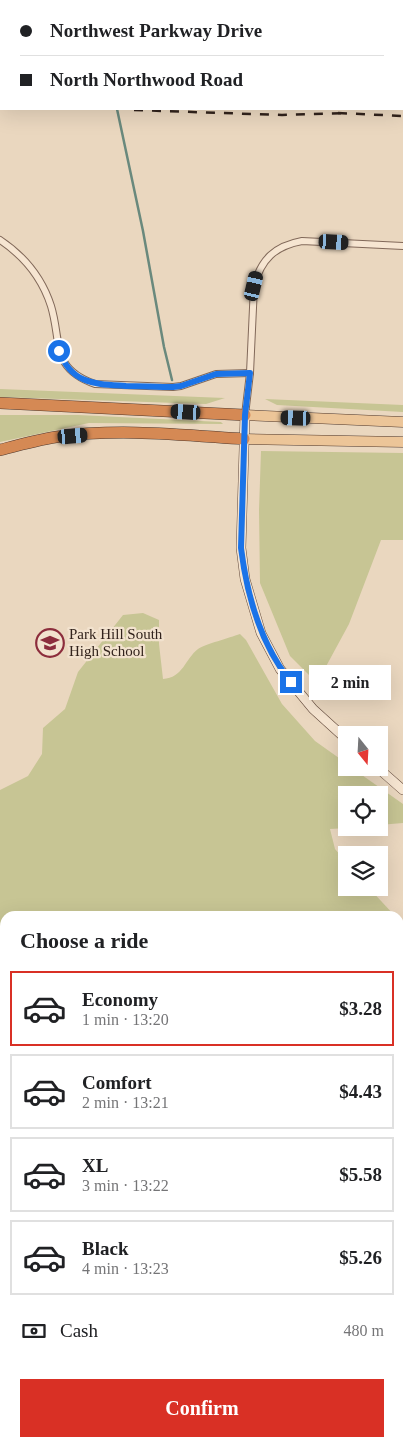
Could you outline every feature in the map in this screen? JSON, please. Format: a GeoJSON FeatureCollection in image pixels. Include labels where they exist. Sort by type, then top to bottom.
{"type":"FeatureCollection","features":[{"type":"Feature","properties":{"kind":"highway"},"geometry":{"type":"LineString","coordinates":[[0,405],[15,404],[245,415]]}},
{"type":"Feature","properties":{"kind":"highway"},"geometry":{"type":"LineString","coordinates":[[0,450],[55,437],[92,434],[127,433],[244,438]]}},
{"type":"Feature","properties":{"kind":"main road"},"geometry":{"type":"LineString","coordinates":[[245,415],[403,422]]}},
{"type":"Feature","properties":{"kind":"main road"},"geometry":{"type":"LineString","coordinates":[[244,438],[403,442]]}},
{"type":"Feature","properties":{"kind":"street"},"geometry":{"type":"LineString","coordinates":[[0,240],[27,263],[41,283],[51,306],[57,342],[62,358],[68,367],[85,380],[95,384],[173,387],[216,374],[250,373]]}},
{"type":"Feature","properties":{"kind":"street"},"geometry":{"type":"LineString","coordinates":[[338,732],[313,709],[280,669],[261,633],[245,579],[241,548],[244,438],[250,373],[254,286],[263,262],[272,253],[290,243],[302,241],[403,246]]}},
{"type":"Feature","properties":{"kind":"street"},"geometry":{"type":"LineString","coordinates":[[387,776],[403,790]]}},
{"type":"Feature","properties":{"kind":"shaded area"},"geometry":{"type":"Polygon","coordinates":[[[0,389],[225,398],[206,404],[0,397],[0,389]]]}},
{"type":"Feature","properties":{"kind":"shaded area"},"geometry":{"type":"Polygon","coordinates":[[[265,399],[403,405],[403,412],[277,405],[265,399]]]}},
{"type":"Feature","properties":{"kind":"shaded area"},"geometry":{"type":"Polygon","coordinates":[[[0,415],[78,415],[221,422],[223,424],[89,423],[0,442],[0,415]]]}},
{"type":"Feature","properties":{"kind":"shaded area"},"geometry":{"type":"Polygon","coordinates":[[[261,451],[403,453],[403,540],[381,540],[349,624],[317,683],[290,656],[260,583],[259,510],[261,451]]]}},
{"type":"Feature","properties":{"kind":"shaded area"},"geometry":{"type":"Polygon","coordinates":[[[143,613],[159,620],[159,644],[163,679],[170,678],[179,672],[198,649],[240,634],[246,640],[282,704],[315,741],[338,757],[338,776],[363,776],[378,786],[338,786],[338,829],[330,829],[335,849],[338,853],[338,896],[376,896],[390,911],[0,911],[0,790],[28,776],[42,754],[43,728],[65,709],[78,672],[123,615],[143,613]]]}},
{"type":"Feature","properties":{"kind":"shaded area"},"geometry":{"type":"Polygon","coordinates":[[[388,793],[403,804],[403,823],[388,824],[388,793]]]}},
{"type":"Feature","properties":{"kind":"waterway"},"geometry":{"type":"LineString","coordinates":[[117,110],[172,380]]}},
{"type":"Feature","properties":{"kind":"railway"},"geometry":{"type":"LineString","coordinates":[[134,110],[282,115],[345,113]]}},
{"type":"Feature","properties":{"kind":"railway"},"geometry":{"type":"LineString","coordinates":[[338,113],[403,116]]}},
{"type":"Feature","properties":{"kind":"place","name":"Park Hill South High School"},"geometry":{"type":"Point","coordinates":[50,643]}},
{"type":"Feature","properties":{"kind":"route"},"geometry":{"type":"LineString","coordinates":[[59,351],[68,367],[76,375],[95,384],[173,387],[216,374],[250,373],[244,438],[241,548],[243,564],[245,579],[261,633],[280,669],[291,682]]}}]}
